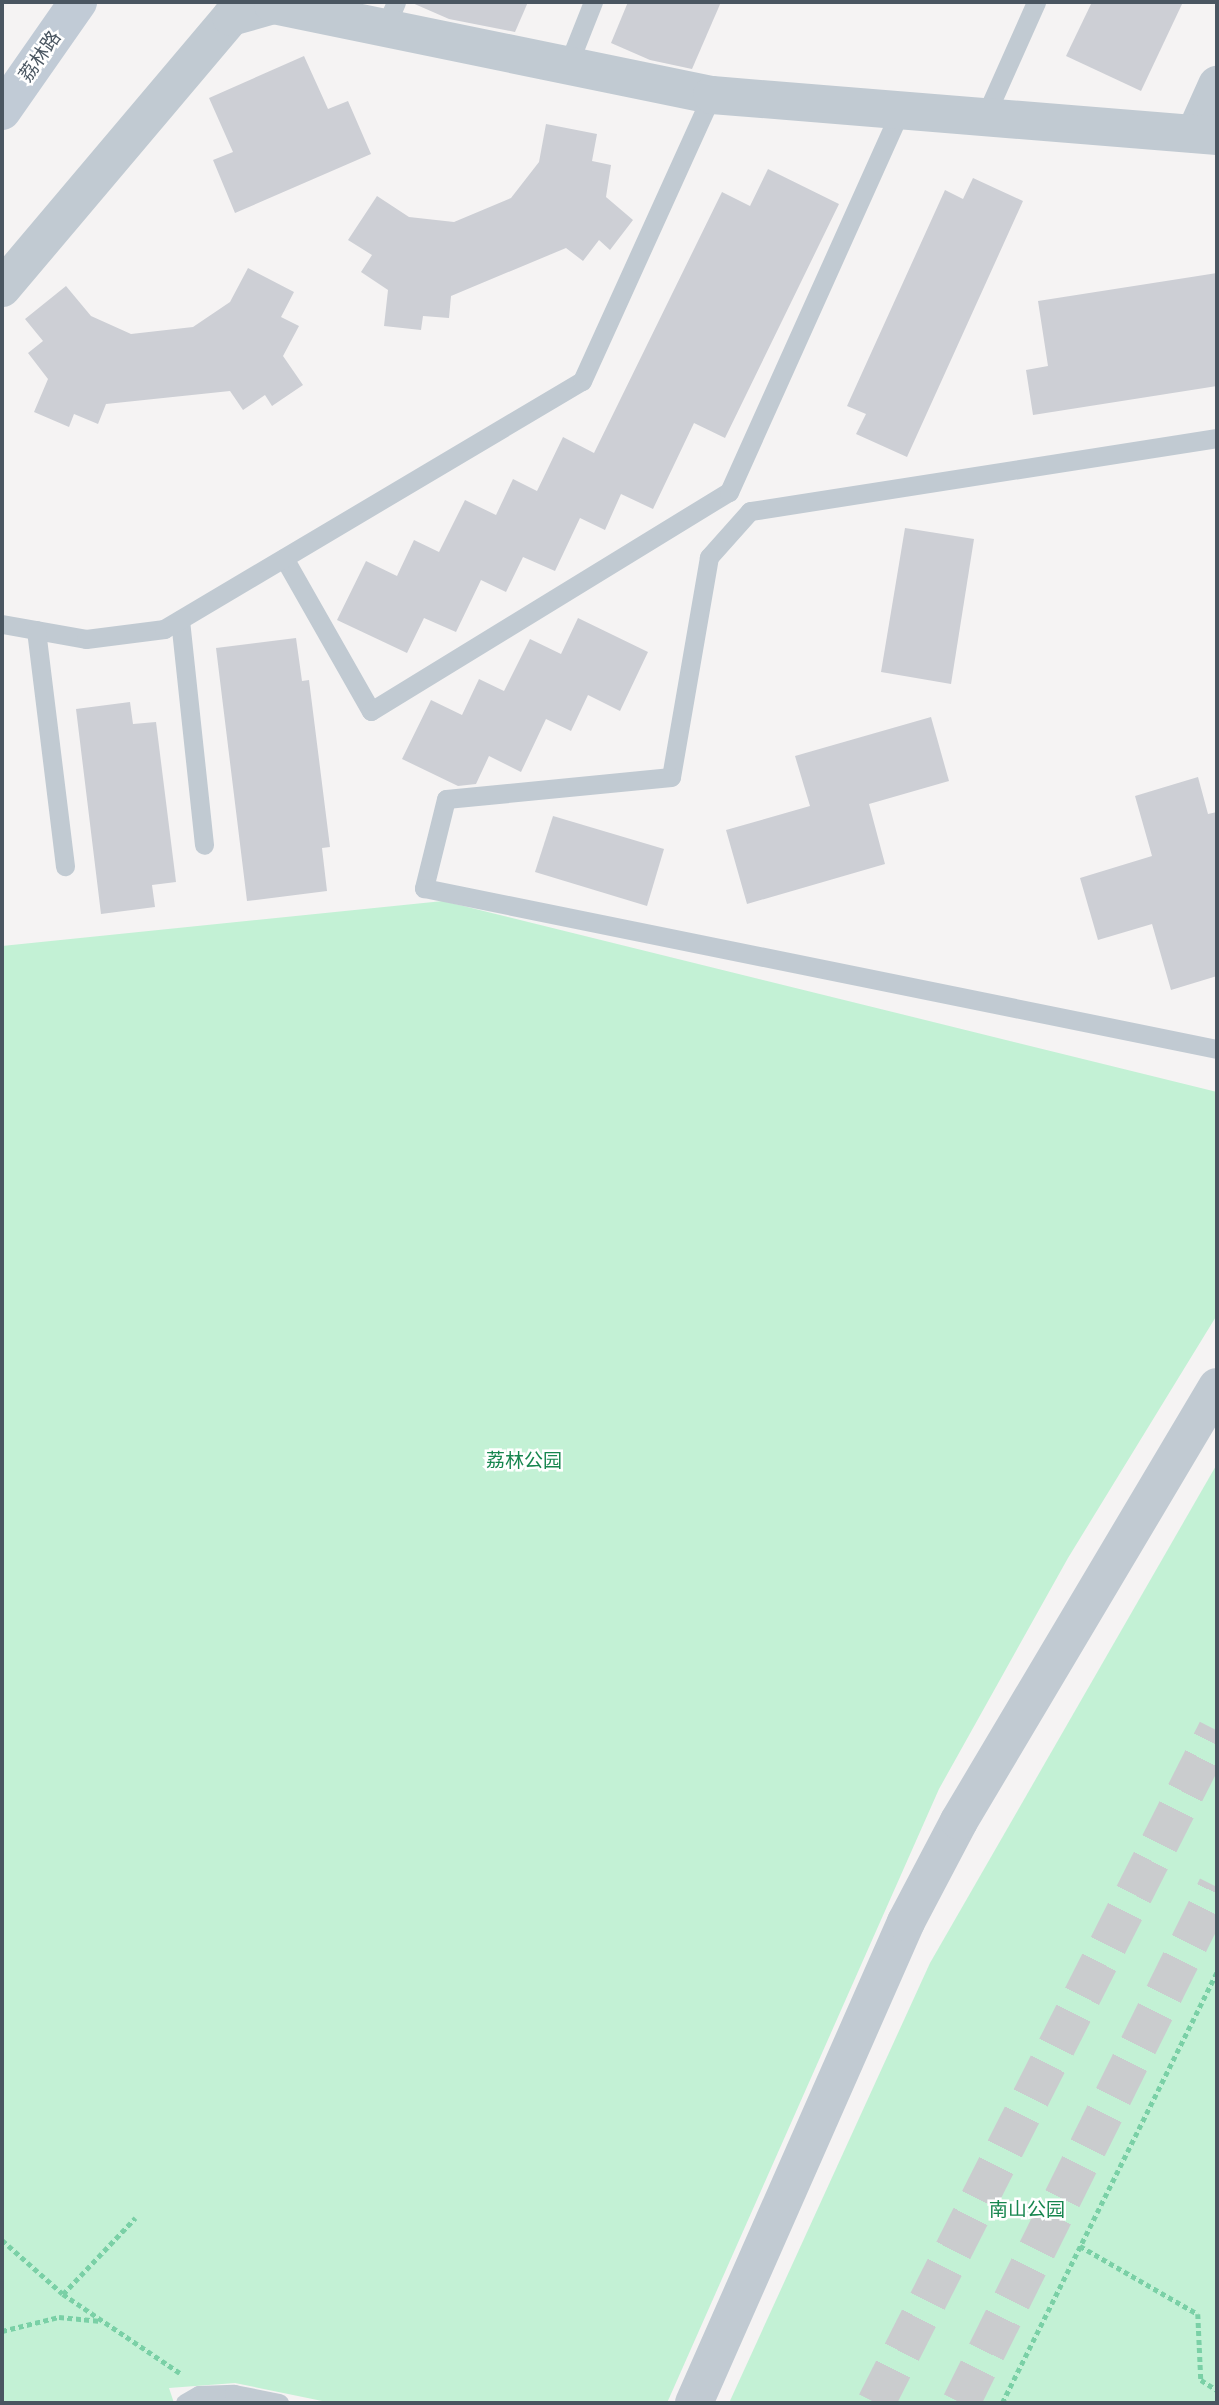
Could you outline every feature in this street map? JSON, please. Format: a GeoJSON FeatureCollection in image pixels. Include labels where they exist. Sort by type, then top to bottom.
{"type":"FeatureCollection","features":[{"type":"Feature","properties":{"kind":"street","name":"荔林路"},"geometry":{"type":"LineString","coordinates":[[2,111],[78,2]]}},
{"type":"Feature","properties":{"kind":"street"},"geometry":{"type":"LineString","coordinates":[[2,288],[231,17],[273,5],[391,15],[568,65],[712,95],[900,111],[1206,135],[1217,85]]}},
{"type":"Feature","properties":{"kind":"street"},"geometry":{"type":"LineString","coordinates":[[694,2403],[856,2026],[912,1911],[959,1821],[1217,1387]]}},
{"type":"Feature","properties":{"kind":"lane"},"geometry":{"type":"LineString","coordinates":[[568,65],[593,2]]}},
{"type":"Feature","properties":{"kind":"lane"},"geometry":{"type":"LineString","coordinates":[[984,118],[1036,2]]}},
{"type":"Feature","properties":{"kind":"lane"},"geometry":{"type":"LineString","coordinates":[[2,624],[86,639],[130,636],[180,620],[583,381],[712,95]]}},
{"type":"Feature","properties":{"kind":"lane"},"geometry":{"type":"LineString","coordinates":[[284,558],[371,711],[729,492],[900,111]]}},
{"type":"Feature","properties":{"kind":"lane"},"geometry":{"type":"LineString","coordinates":[[1217,438],[750,511],[709,556],[671,777],[446,799],[424,888],[1210,1047],[1217,1028]]}},
{"type":"Feature","properties":{"kind":"lane"},"geometry":{"type":"LineString","coordinates":[[180,620],[204,845]]}},
{"type":"Feature","properties":{"kind":"lane"},"geometry":{"type":"LineString","coordinates":[[36,630],[65,866]]}},
{"type":"Feature","properties":{"kind":"lane"},"geometry":{"type":"LineString","coordinates":[[195,2401],[234,2394],[279,2403]]}},
{"type":"Feature","properties":{"kind":"path"},"geometry":{"type":"LineString","coordinates":[[1002,2403],[1217,1970]]}},
{"type":"Feature","properties":{"kind":"path"},"geometry":{"type":"LineString","coordinates":[[63,2294],[135,2218]]}},
{"type":"Feature","properties":{"kind":"path"},"geometry":{"type":"LineString","coordinates":[[2,2239],[63,2294],[175,2367],[195,2401]]}},
{"type":"Feature","properties":{"kind":"path"},"geometry":{"type":"LineString","coordinates":[[1080,2246],[1198,2314],[1201,2380],[1217,2390]]}},
{"type":"Feature","properties":{"kind":"path"},"geometry":{"type":"LineString","coordinates":[[2,2331],[59,2317],[102,2321]]}},
{"type":"Feature","properties":{"kind":"green space","name":"荔林公园"},"geometry":{"type":"Polygon","coordinates":[[[443,901],[1217,1092],[1217,1315],[1068,1558],[939,1789],[667,2403],[332,2403],[235,2383],[169,2388],[174,2403],[2,2403],[2,946],[443,901]]]}},
{"type":"Feature","properties":{"kind":"green space","name":"南山公园"},"geometry":{"type":"Polygon","coordinates":[[[1217,1464],[1217,2403],[729,2403],[930,1963],[1217,1464]]]}},
{"type":"Feature","properties":{"kind":"building"},"geometry":{"type":"Polygon","coordinates":[[[410,2],[528,2],[515,32],[449,19],[410,2]]]}},
{"type":"Feature","properties":{"kind":"building"},"geometry":{"type":"Polygon","coordinates":[[[628,2],[721,2],[692,69],[650,60],[611,43],[628,2]]]}},
{"type":"Feature","properties":{"kind":"building"},"geometry":{"type":"Polygon","coordinates":[[[1092,2],[1183,2],[1141,91],[1066,56],[1092,2]]]}},
{"type":"Feature","properties":{"kind":"building"},"geometry":{"type":"Polygon","coordinates":[[[304,56],[328,109],[348,101],[371,154],[235,213],[213,160],[233,152],[209,98],[304,56]]]}},
{"type":"Feature","properties":{"kind":"building"},"geometry":{"type":"Polygon","coordinates":[[[546,124],[597,134],[592,161],[611,165],[606,197],[633,220],[610,250],[599,240],[583,261],[566,248],[451,296],[449,318],[423,316],[421,330],[384,326],[388,290],[361,272],[372,255],[348,240],[377,196],[409,217],[454,222],[511,198],[539,162],[546,124]]]}},
{"type":"Feature","properties":{"kind":"building"},"geometry":{"type":"Polygon","coordinates":[[[768,169],[839,204],[725,438],[694,423],[653,509],[621,494],[605,530],[580,518],[555,571],[523,557],[506,592],[481,580],[456,632],[424,618],[407,653],[337,620],[366,561],[397,576],[414,540],[439,552],[465,500],[496,515],[513,479],[537,491],[563,437],[594,453],[722,192],[750,206],[768,169]]]}},
{"type":"Feature","properties":{"kind":"building"},"geometry":{"type":"Polygon","coordinates":[[[973,178],[1023,201],[907,457],[856,434],[866,414],[847,406],[945,190],[963,199],[973,178]]]}},
{"type":"Feature","properties":{"kind":"building"},"geometry":{"type":"Polygon","coordinates":[[[248,268],[294,292],[281,317],[299,326],[283,356],[303,385],[272,406],[265,395],[243,410],[230,391],[106,404],[98,424],[74,414],[69,427],[34,412],[48,379],[28,353],[43,341],[25,319],[66,286],[91,316],[131,334],[193,327],[230,302],[248,268]]]}},
{"type":"Feature","properties":{"kind":"building"},"geometry":{"type":"Polygon","coordinates":[[[1217,273],[1217,386],[1033,415],[1026,370],[1048,366],[1038,301],[1217,273]]]}},
{"type":"Feature","properties":{"kind":"building"},"geometry":{"type":"Polygon","coordinates":[[[905,528],[974,539],[951,684],[881,672],[905,528]]]}},
{"type":"Feature","properties":{"kind":"building"},"geometry":{"type":"Polygon","coordinates":[[[578,618],[648,652],[620,711],[588,695],[571,731],[546,719],[521,772],[489,756],[476,784],[458,786],[402,759],[431,700],[462,715],[479,679],[504,691],[530,639],[561,654],[578,618]]]}},
{"type":"Feature","properties":{"kind":"building"},"geometry":{"type":"Polygon","coordinates":[[[296,638],[302,681],[309,680],[330,847],[322,848],[327,891],[247,901],[216,648],[296,638]]]}},
{"type":"Feature","properties":{"kind":"building"},"geometry":{"type":"Polygon","coordinates":[[[130,702],[133,724],[156,722],[176,882],[152,885],[155,907],[101,914],[76,709],[130,702]]]}},
{"type":"Feature","properties":{"kind":"building"},"geometry":{"type":"Polygon","coordinates":[[[931,717],[949,781],[869,804],[885,864],[747,904],[726,830],[810,806],[795,756],[931,717]]]}},
{"type":"Feature","properties":{"kind":"building"},"geometry":{"type":"Polygon","coordinates":[[[1198,777],[1208,814],[1217,812],[1217,976],[1171,990],[1152,924],[1098,940],[1080,878],[1152,856],[1135,796],[1198,777]]]}},
{"type":"Feature","properties":{"kind":"building"},"geometry":{"type":"Polygon","coordinates":[[[553,816],[664,849],[647,906],[535,872],[553,816]]]}},
{"type":"Feature","properties":{"kind":"tunnel"},"geometry":{"type":"LineString","coordinates":[[876,2403],[1217,1730]]}},
{"type":"Feature","properties":{"kind":"tunnel"},"geometry":{"type":"LineString","coordinates":[[961,2403],[1217,1887]]}}]}
